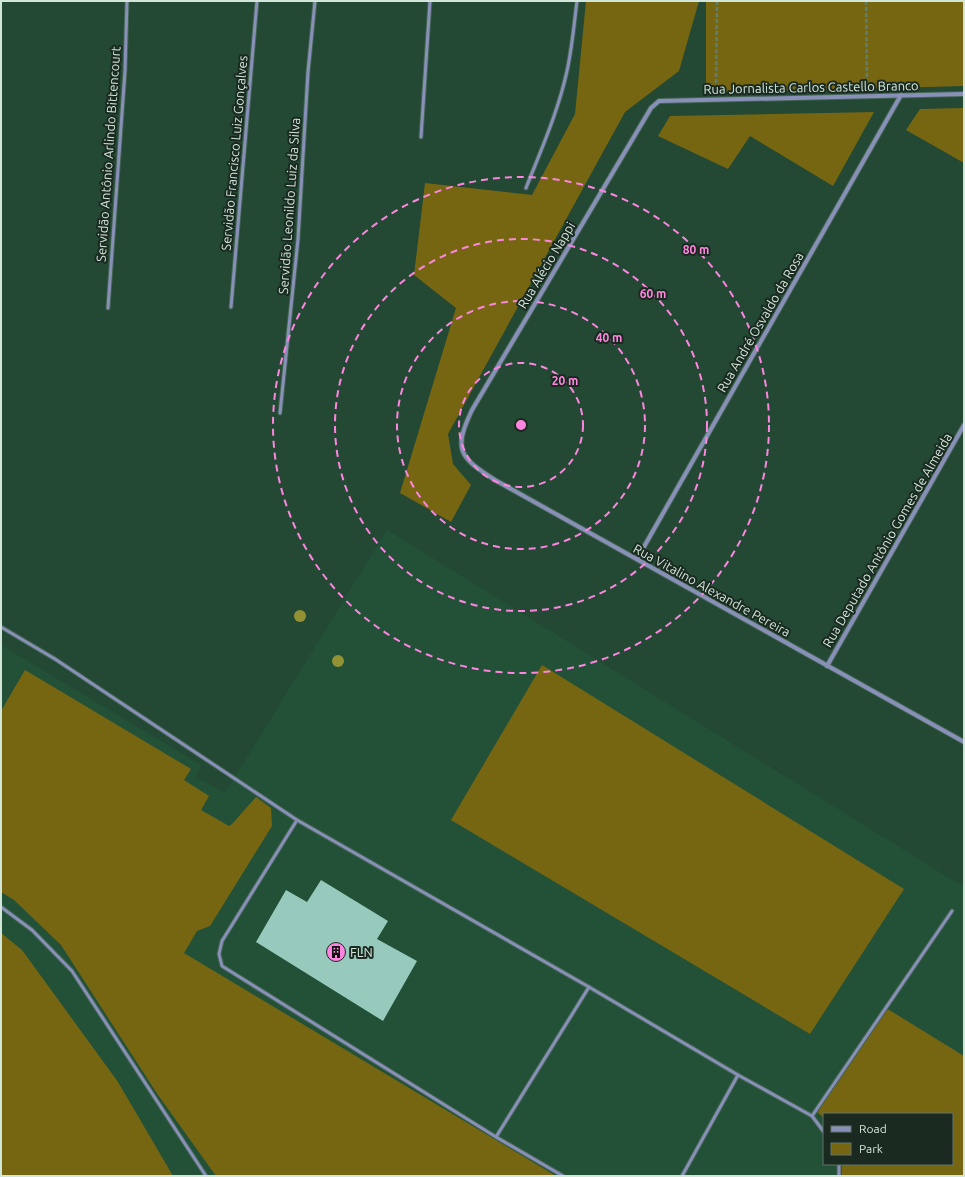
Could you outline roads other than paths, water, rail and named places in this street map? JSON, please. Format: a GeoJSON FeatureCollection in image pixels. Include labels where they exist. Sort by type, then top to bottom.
{"type":"FeatureCollection","features":[{"type":"Feature","properties":{"kind":"street","name":"Rua Jornalista Carlos Castello Branco"},"geometry":{"type":"LineString","coordinates":[[659,101],[964,94]]}},
{"type":"Feature","properties":{"kind":"street","name":"Rua André Osvaldo da Rosa"},"geometry":{"type":"LineString","coordinates":[[637,559],[901,96]]}},
{"type":"Feature","properties":{"kind":"street","name":"Rua Alécio Nappi"},"geometry":{"type":"LineString","coordinates":[[460,444],[465,425],[472,410],[651,108],[659,101]]}},
{"type":"Feature","properties":{"kind":"street","name":"Rua Deputado Antônio Gomes de Almeida"},"geometry":{"type":"LineString","coordinates":[[827,666],[964,424]]}},
{"type":"Feature","properties":{"kind":"street","name":"Rua Vitalino Alexandre Pereira"},"geometry":{"type":"LineString","coordinates":[[460,444],[465,456],[477,469],[495,480],[964,742]]}},
{"type":"Feature","properties":{"kind":"lane","name":"Servidão Antônio Arlindo Bittencourt"},"geometry":{"type":"LineString","coordinates":[[108,308],[125,71],[127,1]]}},
{"type":"Feature","properties":{"kind":"lane","name":"Servidão Francisco Luiz Gonçalves"},"geometry":{"type":"LineString","coordinates":[[230,308],[257,1]]}},
{"type":"Feature","properties":{"kind":"lane","name":"Servidão Leonildo Luiz da Silva"},"geometry":{"type":"LineString","coordinates":[[280,413],[298,239],[308,72],[314,1]]}},
{"type":"Feature","properties":{"kind":"lane"},"geometry":{"type":"LineString","coordinates":[[420,137],[430,1]]}},
{"type":"Feature","properties":{"kind":"lane"},"geometry":{"type":"LineString","coordinates":[[526,188],[550,130],[560,97],[569,57],[576,1]]}},
{"type":"Feature","properties":{"kind":"lane"},"geometry":{"type":"LineString","coordinates":[[1,627],[62,664],[297,820],[589,987],[738,1075],[812,1116],[823,1131]]}},
{"type":"Feature","properties":{"kind":"lane"},"geometry":{"type":"LineString","coordinates":[[297,820],[222,941],[219,954],[222,966],[496,1137],[563,1176]]}},
{"type":"Feature","properties":{"kind":"lane"},"geometry":{"type":"LineString","coordinates":[[1,907],[32,930],[72,972],[206,1176]]}},
{"type":"Feature","properties":{"kind":"lane"},"geometry":{"type":"LineString","coordinates":[[812,1116],[952,910]]}},
{"type":"Feature","properties":{"kind":"lane"},"geometry":{"type":"LineString","coordinates":[[496,1137],[589,987]]}},
{"type":"Feature","properties":{"kind":"lane"},"geometry":{"type":"LineString","coordinates":[[682,1176],[738,1075]]}},
{"type":"Feature","properties":{"kind":"lane"},"geometry":{"type":"LineString","coordinates":[[839,1165],[839,1176]]}},
{"type":"Feature","properties":{"kind":"place","name":"FLN"},"geometry":{"type":"Point","coordinates":[336,952]}}]}
